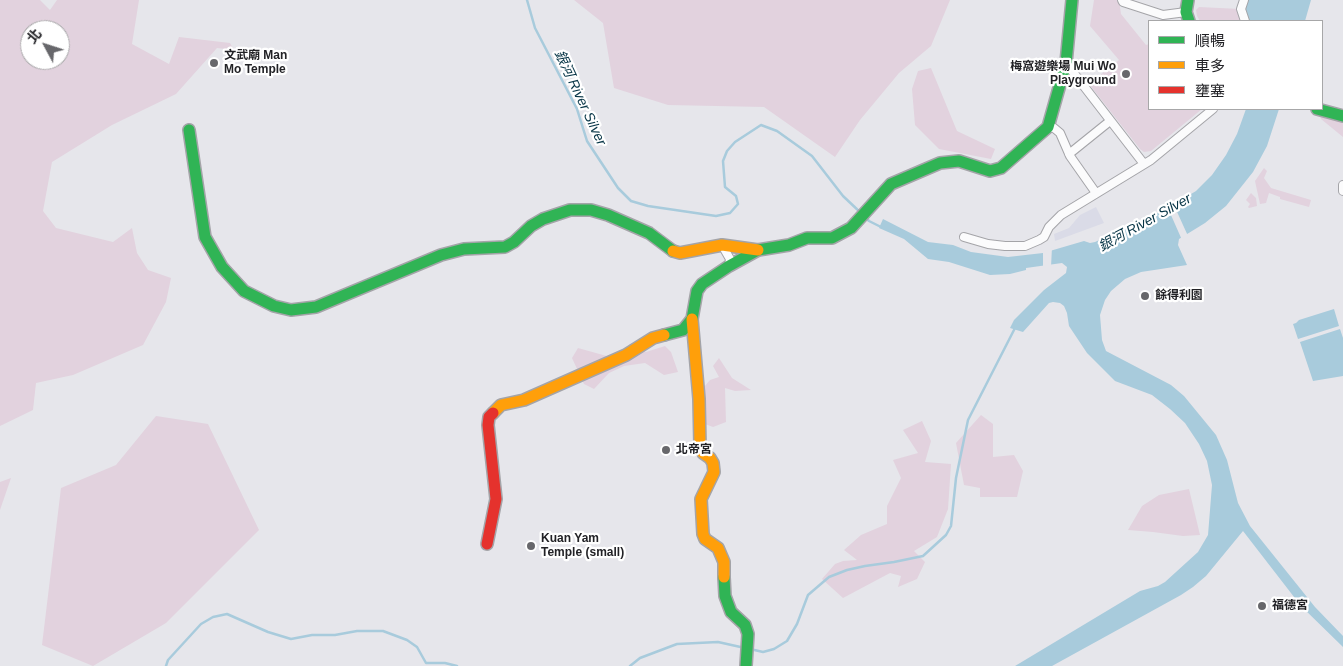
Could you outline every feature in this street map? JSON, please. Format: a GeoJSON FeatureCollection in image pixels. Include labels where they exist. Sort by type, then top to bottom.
{"type":"FeatureCollection","features":[{"type":"Feature","properties":{"kind":"street"},"geometry":{"type":"LineString","coordinates":[[189,130],[206,236],[222,267],[244,291],[274,306],[291,310],[316,307],[332,302],[441,255],[464,249],[480,250],[505,247],[543,219],[559,212],[570,210],[591,210],[608,215],[649,233],[665,246],[680,253],[722,244],[758,250],[789,245],[807,238],[832,238],[851,228],[891,184],[940,163],[960,161],[990,171],[1001,168],[1048,127],[1066,63],[1072,0]]}},
{"type":"Feature","properties":{"kind":"street"},"geometry":{"type":"LineString","coordinates":[[1122,0],[1122,2],[1163,15],[1187,17],[1188,0]]}},
{"type":"Feature","properties":{"kind":"street"},"geometry":{"type":"LineString","coordinates":[[1244,0],[1241,9],[1245,20]]}},
{"type":"Feature","properties":{"kind":"street"},"geometry":{"type":"LineString","coordinates":[[1066,63],[1144,164]]}},
{"type":"Feature","properties":{"kind":"street"},"geometry":{"type":"LineString","coordinates":[[1046,246],[1044,237],[1049,226],[1061,215],[1144,164],[1212,110]]}},
{"type":"Feature","properties":{"kind":"street"},"geometry":{"type":"LineString","coordinates":[[1321,110],[1343,116]]}},
{"type":"Feature","properties":{"kind":"street"},"geometry":{"type":"LineString","coordinates":[[1069,154],[1110,121]]}},
{"type":"Feature","properties":{"kind":"street"},"geometry":{"type":"LineString","coordinates":[[1048,127],[1057,129],[1060,133],[1069,154],[1096,193]]}},
{"type":"Feature","properties":{"kind":"street"},"geometry":{"type":"LineString","coordinates":[[1343,185],[1343,191]]}},
{"type":"Feature","properties":{"kind":"street"},"geometry":{"type":"LineString","coordinates":[[964,237],[988,244],[1025,246],[1044,237]]}},
{"type":"Feature","properties":{"kind":"street"},"geometry":{"type":"LineString","coordinates":[[722,244],[730,259],[729,266]]}},
{"type":"Feature","properties":{"kind":"street"},"geometry":{"type":"LineString","coordinates":[[746,666],[748,634],[745,625],[731,612],[725,596],[724,562],[718,548],[706,539],[703,534],[701,499],[714,472],[713,463],[703,453],[700,446],[692,319],[698,288],[729,266],[758,250]]}},
{"type":"Feature","properties":{"kind":"street"},"geometry":{"type":"LineString","coordinates":[[487,544],[496,499],[488,425],[489,417],[501,405],[524,400],[613,361],[653,338],[676,333],[688,325],[692,319]]}},
{"type":"Feature","properties":{"kind":"street"},"geometry":{"type":"LineString","coordinates":[[676,333],[690,340],[694,346]]}},
{"type":"Feature","properties":{"kind":"shaded area"},"geometry":{"type":"Polygon","coordinates":[[[0,0],[40,0],[50,10],[57,0],[139,0],[132,44],[169,64],[179,37],[230,43],[234,50],[217,48],[176,94],[112,125],[52,162],[43,211],[56,228],[113,242],[132,228],[137,253],[148,270],[171,278],[166,302],[143,345],[73,375],[36,383],[33,410],[0,426],[0,0]]]}},
{"type":"Feature","properties":{"kind":"shaded area"},"geometry":{"type":"Polygon","coordinates":[[[574,0],[950,0],[931,46],[899,73],[860,120],[835,157],[764,107],[668,105],[614,88],[603,23],[574,0]]]}},
{"type":"Feature","properties":{"kind":"shaded area","name":"梅窩遊樂場 Mui Wo Playground"},"geometry":{"type":"Polygon","coordinates":[[[1094,0],[1119,0],[1121,14],[1146,45],[1148,44],[1148,110],[1201,110],[1151,151],[1144,152],[1140,149],[1089,84],[1119,60],[1090,26],[1094,0]]]}},
{"type":"Feature","properties":{"kind":"shaded area"},"geometry":{"type":"Polygon","coordinates":[[[1199,7],[1240,9],[1243,20],[1199,20],[1196,10],[1199,7]]]}},
{"type":"Feature","properties":{"kind":"shaded area"},"geometry":{"type":"Polygon","coordinates":[[[931,68],[957,131],[995,149],[991,159],[939,149],[915,125],[912,89],[918,71],[931,68]]]}},
{"type":"Feature","properties":{"kind":"shaded area"},"geometry":{"type":"Polygon","coordinates":[[[1319,113],[1343,119],[1343,137],[1321,119],[1319,113]]]}},
{"type":"Feature","properties":{"kind":"shaded area"},"geometry":{"type":"Polygon","coordinates":[[[1264,168],[1267,171],[1264,178],[1271,188],[1311,200],[1309,207],[1280,199],[1280,197],[1269,193],[1266,203],[1260,204],[1255,181],[1264,168]]]}},
{"type":"Feature","properties":{"kind":"shaded area"},"geometry":{"type":"Polygon","coordinates":[[[1251,193],[1256,198],[1257,206],[1249,208],[1250,204],[1246,200],[1251,193]]]}},
{"type":"Feature","properties":{"kind":"shaded area"},"geometry":{"type":"Polygon","coordinates":[[[1096,207],[1104,223],[1055,241],[1054,234],[1069,228],[1080,215],[1096,207]]]}},
{"type":"Feature","properties":{"kind":"shaded area"},"geometry":{"type":"Polygon","coordinates":[[[629,344],[646,352],[665,346],[671,352],[678,372],[664,375],[645,363],[624,366],[609,373],[594,389],[584,384],[572,358],[578,348],[621,360],[634,357],[629,344]]]}},
{"type":"Feature","properties":{"kind":"shaded area"},"geometry":{"type":"Polygon","coordinates":[[[719,358],[732,378],[751,390],[735,391],[725,388],[726,422],[713,427],[705,424],[704,387],[710,380],[719,377],[713,366],[719,358]]]}},
{"type":"Feature","properties":{"kind":"shaded area"},"geometry":{"type":"Polygon","coordinates":[[[981,415],[993,424],[993,457],[1014,455],[1023,471],[1017,497],[980,497],[980,488],[964,485],[956,443],[981,415]]]}},
{"type":"Feature","properties":{"kind":"shaded area"},"geometry":{"type":"Polygon","coordinates":[[[156,416],[208,424],[259,530],[166,623],[93,666],[42,645],[61,488],[116,465],[156,416]]]}},
{"type":"Feature","properties":{"kind":"shaded area"},"geometry":{"type":"Polygon","coordinates":[[[922,421],[931,441],[925,462],[951,464],[948,509],[937,537],[914,551],[925,562],[917,579],[898,587],[901,576],[890,573],[843,598],[822,579],[835,564],[843,561],[857,560],[844,550],[861,535],[887,524],[887,506],[901,478],[893,460],[918,453],[903,430],[922,421]]]}},
{"type":"Feature","properties":{"kind":"shaded area"},"geometry":{"type":"Polygon","coordinates":[[[11,478],[0,510],[0,482],[11,478]]]}},
{"type":"Feature","properties":{"kind":"shaded area"},"geometry":{"type":"Polygon","coordinates":[[[1189,489],[1200,535],[1183,536],[1128,530],[1142,506],[1159,495],[1189,489]]]}},
{"type":"Feature","properties":{"kind":"water"},"geometry":{"type":"Polygon","coordinates":[[[1247,0],[1311,0],[1305,20],[1249,20],[1244,10],[1247,0]]]}},
{"type":"Feature","properties":{"kind":"water"},"geometry":{"type":"Polygon","coordinates":[[[1246,110],[1279,110],[1267,146],[1253,172],[1226,206],[1205,223],[1179,239],[1178,245],[1187,265],[1141,272],[1125,279],[1111,291],[1105,300],[1100,315],[1102,340],[1106,351],[1171,385],[1184,396],[1216,435],[1227,460],[1238,503],[1250,526],[1315,607],[1343,636],[1343,647],[1301,606],[1243,531],[1206,576],[1181,595],[1052,666],[1015,666],[1140,591],[1165,582],[1198,552],[1208,535],[1212,485],[1207,461],[1199,444],[1185,423],[1170,409],[1152,395],[1115,381],[1087,353],[1069,326],[1067,313],[1064,306],[1060,303],[1049,303],[1023,332],[1010,328],[1014,320],[1044,290],[1066,273],[1067,267],[1062,263],[1026,268],[1026,270],[1010,274],[990,275],[949,262],[928,259],[904,239],[879,228],[883,219],[928,242],[953,245],[971,252],[1008,257],[1043,253],[1084,241],[1095,242],[1166,209],[1196,191],[1212,175],[1226,155],[1237,134],[1246,110]]]}},
{"type":"Feature","properties":{"kind":"water"},"geometry":{"type":"Polygon","coordinates":[[[1334,309],[1339,326],[1298,339],[1293,324],[1299,320],[1334,309]]]}},
{"type":"Feature","properties":{"kind":"water"},"geometry":{"type":"Polygon","coordinates":[[[1340,329],[1343,338],[1343,376],[1313,381],[1300,342],[1340,329]]]}},
{"type":"Feature","properties":{"kind":"pier"},"geometry":{"type":"Polygon","coordinates":[[[1173,203],[1188,236],[1182,240],[1167,206],[1173,203]]]}},
{"type":"Feature","properties":{"kind":"pier"},"geometry":{"type":"Polygon","coordinates":[[[1052,247],[1051,267],[1043,269],[1043,250],[1052,247]]]}},
{"type":"Feature","properties":{"kind":"waterway","name":"銀河 River Silver"},"geometry":{"type":"LineString","coordinates":[[527,0],[535,28],[577,109],[587,141],[618,188],[631,201],[648,206],[716,216],[730,213],[738,204],[736,196],[725,187],[723,161],[727,151],[735,142],[761,125],[777,131],[812,156],[843,196],[861,213]]}},
{"type":"Feature","properties":{"kind":"waterway","name":"銀河 River Silver"},"geometry":{"type":"LineString","coordinates":[[865,217],[881,227]]}},
{"type":"Feature","properties":{"kind":"waterway"},"geometry":{"type":"LineString","coordinates":[[750,649],[763,652],[774,649],[787,641],[797,624],[808,595],[829,577],[847,570],[923,556],[946,535],[951,526],[956,478],[968,420],[1015,328]]}},
{"type":"Feature","properties":{"kind":"waterway"},"geometry":{"type":"LineString","coordinates":[[166,666],[168,660],[201,624],[213,617],[227,614],[268,632],[291,639],[357,631],[383,631],[407,640],[417,647],[426,663],[445,663],[457,666]]}},
{"type":"Feature","properties":{"kind":"waterway"},"geometry":{"type":"LineString","coordinates":[[630,666],[640,658],[677,644],[718,642],[745,648]]}},
{"type":"Feature","properties":{"kind":"traffic: fast"},"geometry":{"type":"LineString","coordinates":[[664,335],[683,330],[692,319],[697,291],[702,284],[729,266],[758,250],[789,245],[807,238],[832,238],[851,228],[891,184],[940,163],[959,161],[990,171],[1001,168],[1048,127],[1066,63],[1072,0]]}},
{"type":"Feature","properties":{"kind":"traffic: fast"},"geometry":{"type":"LineString","coordinates":[[1188,0],[1186,12],[1189,20]]}},
{"type":"Feature","properties":{"kind":"traffic: fast"},"geometry":{"type":"LineString","coordinates":[[1321,110],[1343,116]]}},
{"type":"Feature","properties":{"kind":"traffic: fast"},"geometry":{"type":"LineString","coordinates":[[189,130],[205,237],[222,267],[244,291],[274,306],[291,310],[316,307],[441,255],[464,249],[505,247],[543,219],[570,210],[591,210],[608,215],[649,233],[673,251]]}},
{"type":"Feature","properties":{"kind":"traffic: fast"},"geometry":{"type":"LineString","coordinates":[[724,577],[725,596],[731,612],[745,625],[748,634],[746,666]]}},
{"type":"Feature","properties":{"kind":"traffic: slow"},"geometry":{"type":"LineString","coordinates":[[673,251],[680,253],[722,245],[758,250]]}},
{"type":"Feature","properties":{"kind":"traffic: slow"},"geometry":{"type":"LineString","coordinates":[[692,319],[699,399],[700,446],[703,453],[713,463],[714,472],[701,499],[703,534],[705,539],[718,548],[724,562],[724,577]]}},
{"type":"Feature","properties":{"kind":"traffic: slow"},"geometry":{"type":"LineString","coordinates":[[493,413],[501,405],[524,400],[626,355],[653,338],[664,335]]}},
{"type":"Feature","properties":{"kind":"traffic: jam"},"geometry":{"type":"LineString","coordinates":[[487,544],[496,499],[488,425],[489,417],[493,413]]}},
{"type":"Feature","properties":{"kind":"place","name":"文武廟 Man Mo Temple"},"geometry":{"type":"Point","coordinates":[214,63]}},
{"type":"Feature","properties":{"kind":"place","name":"梅窩遊樂場 Mui Wo Playground"},"geometry":{"type":"Point","coordinates":[1126,74]}},
{"type":"Feature","properties":{"kind":"place","name":"餘得利園"},"geometry":{"type":"Point","coordinates":[1145,296]}},
{"type":"Feature","properties":{"kind":"place","name":"北帝宮"},"geometry":{"type":"Point","coordinates":[666,450]}},
{"type":"Feature","properties":{"kind":"place","name":"Kuan Yam Temple (small)"},"geometry":{"type":"Point","coordinates":[531,546]}},
{"type":"Feature","properties":{"kind":"place","name":"福德宮"},"geometry":{"type":"Point","coordinates":[1262,606]}}]}
